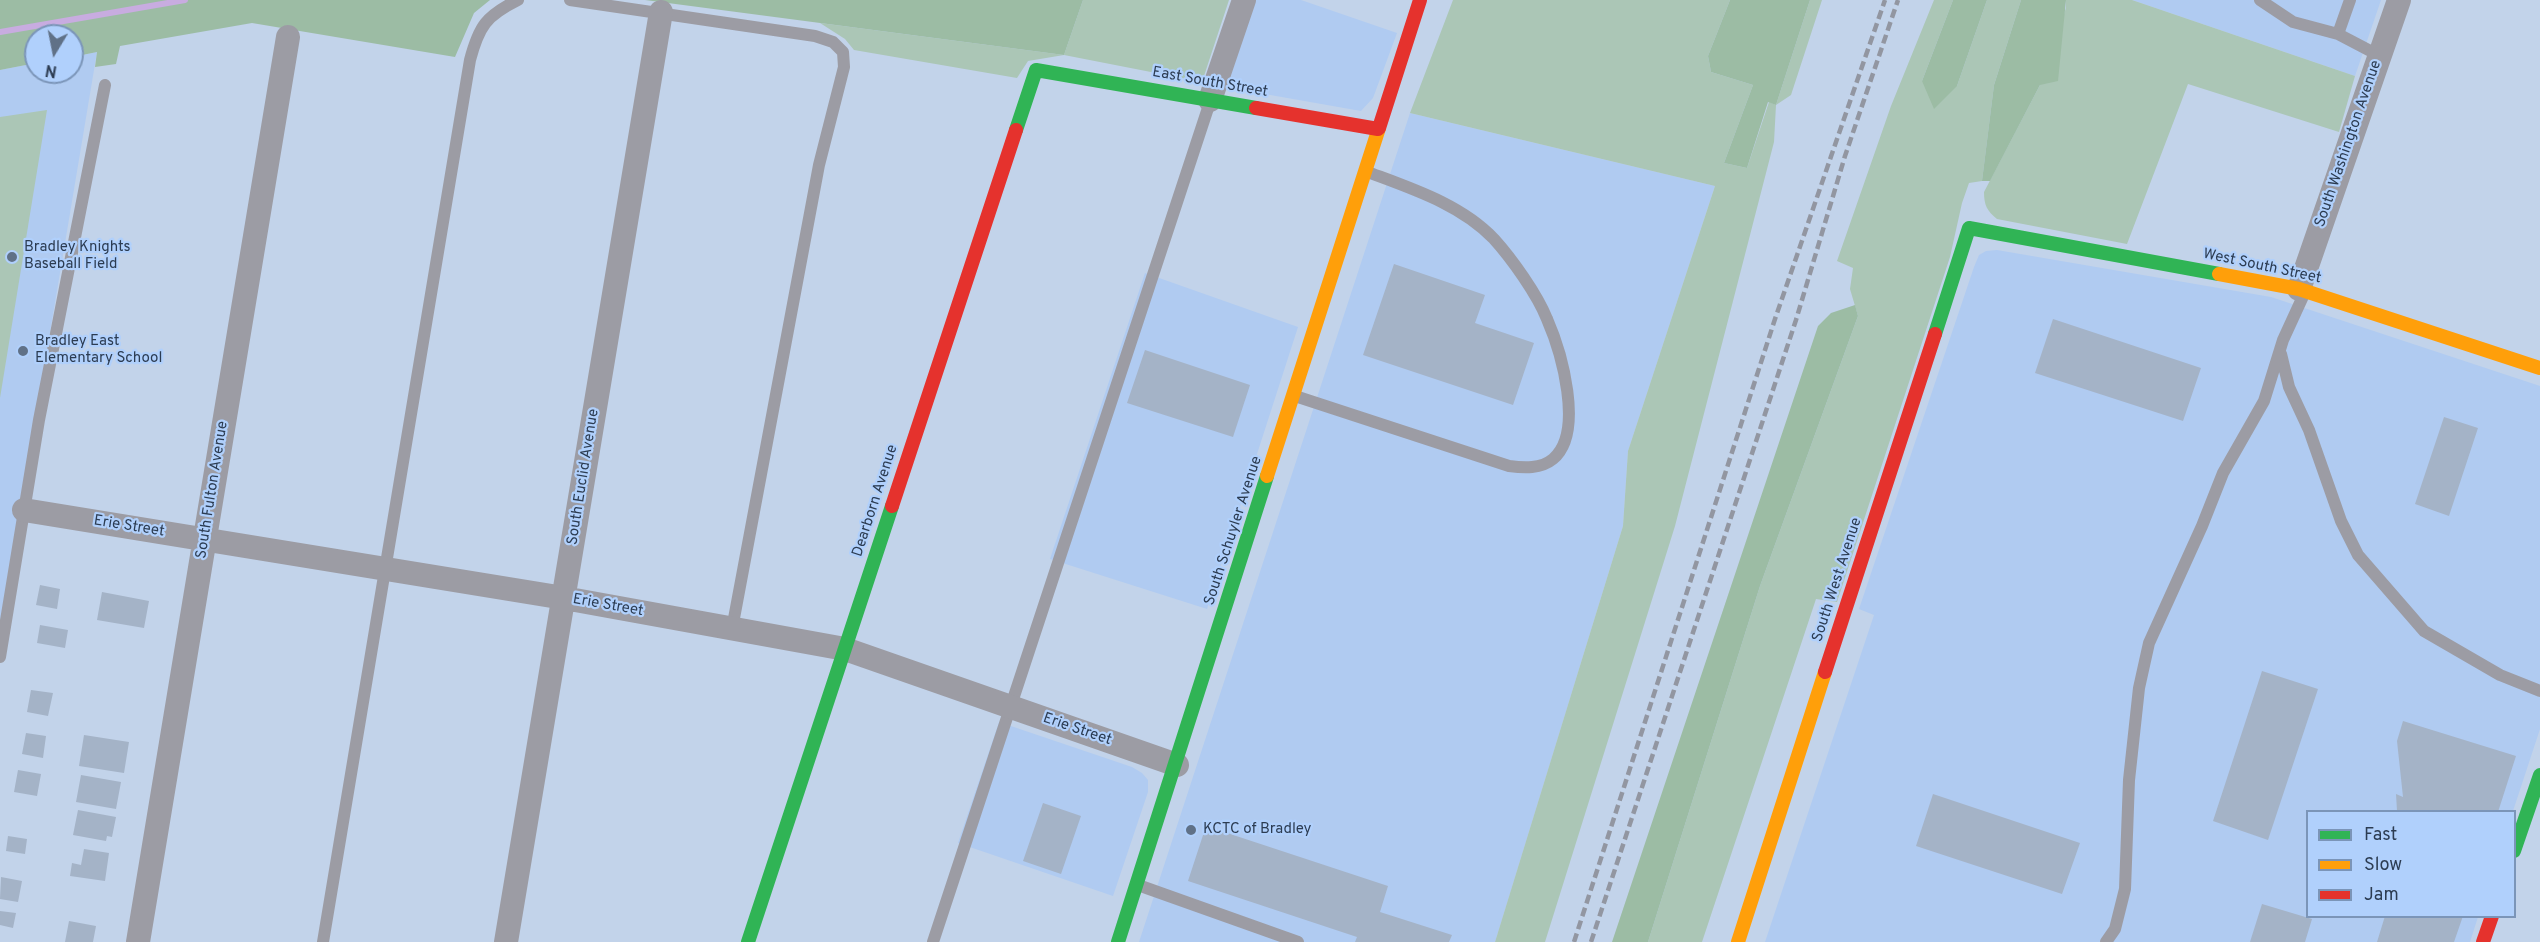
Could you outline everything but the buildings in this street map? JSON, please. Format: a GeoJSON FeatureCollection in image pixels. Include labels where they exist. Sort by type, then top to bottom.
{"type":"FeatureCollection","features":[{"type":"Feature","properties":{"kind":"street"},"geometry":{"type":"LineString","coordinates":[[1210,100],[1244,0]]}},
{"type":"Feature","properties":{"kind":"street","name":"South Schuyler Avenue"},"geometry":{"type":"LineString","coordinates":[[1118,942],[1177,765],[1420,0]]}},
{"type":"Feature","properties":{"kind":"street","name":"South Washington Avenue"},"geometry":{"type":"LineString","coordinates":[[2302,290],[2399,0]]}},
{"type":"Feature","properties":{"kind":"street","name":"South Euclid Avenue"},"geometry":{"type":"LineString","coordinates":[[506,942],[661,12]]}},
{"type":"Feature","properties":{"kind":"street","name":"South Fulton Avenue"},"geometry":{"type":"LineString","coordinates":[[138,942],[288,37]]}},
{"type":"Feature","properties":{"kind":"street","name":"East South Street"},"geometry":{"type":"LineString","coordinates":[[1036,69],[1378,129]]}},
{"type":"Feature","properties":{"kind":"street","name":"Dearborn Avenue"},"geometry":{"type":"LineString","coordinates":[[748,942],[1036,69]]}},
{"type":"Feature","properties":{"kind":"street","name":"West South Street"},"geometry":{"type":"LineString","coordinates":[[1969,228],[2302,290],[2540,368]]}},
{"type":"Feature","properties":{"kind":"street","name":"South West Avenue"},"geometry":{"type":"LineString","coordinates":[[1738,942],[1969,228]]}},
{"type":"Feature","properties":{"kind":"street","name":"Erie Street"},"geometry":{"type":"LineString","coordinates":[[24,510],[564,598],[845,649],[1177,765]]}},
{"type":"Feature","properties":{"kind":"street"},"geometry":{"type":"LineString","coordinates":[[2516,847],[2534,812],[2540,775]]}},
{"type":"Feature","properties":{"kind":"street"},"geometry":{"type":"LineString","coordinates":[[2483,942],[2491,918]]}},
{"type":"Feature","properties":{"kind":"lane"},"geometry":{"type":"LineString","coordinates":[[323,942],[470,60],[477,33],[487,20],[518,0]]}},
{"type":"Feature","properties":{"kind":"lane"},"geometry":{"type":"LineString","coordinates":[[570,0],[815,36],[833,42],[843,52],[844,67],[819,165],[732,629]]}},
{"type":"Feature","properties":{"kind":"lane"},"geometry":{"type":"LineString","coordinates":[[2260,0],[2293,22],[2338,34],[2380,56]]}},
{"type":"Feature","properties":{"kind":"lane"},"geometry":{"type":"LineString","coordinates":[[2338,34],[2350,0]]}},
{"type":"Feature","properties":{"kind":"lane"},"geometry":{"type":"LineString","coordinates":[[0,657],[39,420],[105,85]]}},
{"type":"Feature","properties":{"kind":"lane"},"geometry":{"type":"LineString","coordinates":[[933,942],[1210,100]]}},
{"type":"Feature","properties":{"kind":"lane"},"geometry":{"type":"LineString","coordinates":[[1294,396],[1509,466],[1526,468],[1539,466],[1553,459],[1566,434],[1567,388],[1558,346],[1546,316],[1522,277],[1493,239],[1458,211],[1421,192],[1364,171]]}},
{"type":"Feature","properties":{"kind":"lane"},"geometry":{"type":"LineString","coordinates":[[2106,942],[2115,929],[2125,889],[2129,780],[2139,688],[2149,643],[2202,526],[2223,473],[2264,401],[2302,290]]}},
{"type":"Feature","properties":{"kind":"lane"},"geometry":{"type":"LineString","coordinates":[[2280,353],[2289,387],[2313,440],[2341,521],[2358,555],[2424,632],[2500,675],[2540,692]]}},
{"type":"Feature","properties":{"kind":"lane"},"geometry":{"type":"LineString","coordinates":[[1137,884],[1298,942]]}},
{"type":"Feature","properties":{"kind":"shaded area"},"geometry":{"type":"Polygon","coordinates":[[[1252,0],[1301,0],[1397,33],[1373,98],[1361,111],[1225,87],[1252,0]]]}},
{"type":"Feature","properties":{"kind":"shaded area"},"geometry":{"type":"Polygon","coordinates":[[[2132,0],[2381,0],[2355,76],[2132,0]]]}},
{"type":"Feature","properties":{"kind":"shaded area","name":"Bradley East Elementary School"},"geometry":{"type":"Polygon","coordinates":[[[97,52],[0,631],[0,70],[24,65],[24,84],[84,84],[84,55],[97,52]]]}},
{"type":"Feature","properties":{"kind":"shaded area"},"geometry":{"type":"Polygon","coordinates":[[[1410,113],[1715,186],[1628,451],[1623,526],[1495,942],[1139,942],[1410,113]]]}},
{"type":"Feature","properties":{"kind":"shaded area"},"geometry":{"type":"Polygon","coordinates":[[[1997,250],[2271,297],[2540,386],[2540,729],[2513,810],[2306,810],[2306,918],[2478,918],[2470,942],[1765,942],[1874,615],[1859,609],[1974,267],[1979,255],[1986,251],[1997,250]]]}},
{"type":"Feature","properties":{"kind":"shaded area"},"geometry":{"type":"Polygon","coordinates":[[[1145,273],[1298,327],[1207,609],[1050,559],[1145,273]]]}},
{"type":"Feature","properties":{"kind":"shaded area"},"geometry":{"type":"Polygon","coordinates":[[[999,722],[1132,767],[1148,780],[1148,792],[1113,896],[958,843],[999,722]]]}},
{"type":"Feature","properties":{"kind":"green space"},"geometry":{"type":"Polygon","coordinates":[[[0,0],[490,0],[474,13],[455,57],[252,23],[120,46],[116,64],[95,67],[97,52],[84,55],[84,24],[24,24],[24,65],[0,70],[0,0]]]}},
{"type":"Feature","properties":{"kind":"green space"},"geometry":{"type":"Polygon","coordinates":[[[645,0],[1083,0],[1064,55],[645,0]]]}},
{"type":"Feature","properties":{"kind":"green space"},"geometry":{"type":"Polygon","coordinates":[[[1083,0],[1229,0],[1202,82],[1064,55],[1083,0]]]}},
{"type":"Feature","properties":{"kind":"green space"},"geometry":{"type":"Polygon","coordinates":[[[1453,0],[1730,0],[1708,56],[1711,72],[1753,85],[1724,163],[1747,168],[1769,102],[1776,105],[1774,142],[1675,526],[1545,942],[1495,942],[1623,526],[1628,451],[1715,186],[1410,113],[1453,0]]]}},
{"type":"Feature","properties":{"kind":"green space"},"geometry":{"type":"Polygon","coordinates":[[[1730,0],[1810,0],[1776,105],[1768,102],[1747,168],[1724,163],[1753,85],[1711,72],[1708,56],[1730,0]]]}},
{"type":"Feature","properties":{"kind":"green space"},"geometry":{"type":"Polygon","coordinates":[[[1810,0],[1822,0],[1791,95],[1776,105],[1810,0]]]}},
{"type":"Feature","properties":{"kind":"green space"},"geometry":{"type":"Polygon","coordinates":[[[1934,0],[1953,0],[1922,81],[1957,86],[1987,0],[2021,0],[1994,85],[1982,181],[1969,183],[1962,203],[1950,257],[1837,602],[1816,599],[1702,942],[1648,942],[1760,586],[1858,316],[1850,289],[1853,268],[1837,261],[1891,106],[1934,0]]]}},
{"type":"Feature","properties":{"kind":"green space"},"geometry":{"type":"Polygon","coordinates":[[[1953,0],[1987,0],[1957,86],[1934,109],[1922,81],[1953,0]]]}},
{"type":"Feature","properties":{"kind":"green space"},"geometry":{"type":"Polygon","coordinates":[[[2021,0],[2066,0],[2058,81],[2040,85],[1990,181],[1982,181],[1994,85],[2021,0]]]}},
{"type":"Feature","properties":{"kind":"green space"},"geometry":{"type":"Polygon","coordinates":[[[2066,0],[2132,0],[2355,76],[2339,132],[2188,84],[2127,244],[1997,219],[1987,207],[1984,192],[2040,85],[2066,8],[2066,0]]]}},
{"type":"Feature","properties":{"kind":"green space"},"geometry":{"type":"Polygon","coordinates":[[[820,23],[1064,55],[1028,61],[1017,78],[854,50],[845,39],[820,23]]]}},
{"type":"Feature","properties":{"kind":"green space","name":"Bradley Knights Baseball Field"},"geometry":{"type":"Polygon","coordinates":[[[47,110],[0,398],[0,117],[47,110]]]}},
{"type":"Feature","properties":{"kind":"green space"},"geometry":{"type":"Polygon","coordinates":[[[1855,305],[1858,316],[1760,586],[1648,942],[1612,942],[1818,326],[1831,313],[1855,305]]]}},
{"type":"Feature","properties":{"kind":"waterway"},"geometry":{"type":"LineString","coordinates":[[0,32],[185,0]]}},
{"type":"Feature","properties":{"kind":"railway"},"geometry":{"type":"LineString","coordinates":[[1574,942],[1775,319],[1885,0]]}},
{"type":"Feature","properties":{"kind":"railway"},"geometry":{"type":"LineString","coordinates":[[1591,942],[1796,320],[1845,156],[1898,0]]}},
{"type":"Feature","properties":{"kind":"traffic: fast"},"geometry":{"type":"LineString","coordinates":[[1016,130],[1036,70],[1256,108]]}},
{"type":"Feature","properties":{"kind":"traffic: fast"},"geometry":{"type":"LineString","coordinates":[[1935,334],[1969,228],[2219,274]]}},
{"type":"Feature","properties":{"kind":"traffic: fast"},"geometry":{"type":"LineString","coordinates":[[1118,942],[1267,476]]}},
{"type":"Feature","properties":{"kind":"traffic: fast"},"geometry":{"type":"LineString","coordinates":[[748,942],[892,506]]}},
{"type":"Feature","properties":{"kind":"traffic: fast"},"geometry":{"type":"LineString","coordinates":[[2516,845],[2540,775]]}},
{"type":"Feature","properties":{"kind":"traffic: slow"},"geometry":{"type":"LineString","coordinates":[[1267,476],[1379,128]]}},
{"type":"Feature","properties":{"kind":"traffic: slow"},"geometry":{"type":"LineString","coordinates":[[2219,274],[2299,289],[2540,368]]}},
{"type":"Feature","properties":{"kind":"traffic: slow"},"geometry":{"type":"LineString","coordinates":[[1738,942],[1825,672]]}},
{"type":"Feature","properties":{"kind":"traffic: jam"},"geometry":{"type":"LineString","coordinates":[[1379,128],[1420,0]]}},
{"type":"Feature","properties":{"kind":"traffic: jam"},"geometry":{"type":"LineString","coordinates":[[1256,108],[1378,129]]}},
{"type":"Feature","properties":{"kind":"traffic: jam"},"geometry":{"type":"LineString","coordinates":[[892,506],[1016,130]]}},
{"type":"Feature","properties":{"kind":"traffic: jam"},"geometry":{"type":"LineString","coordinates":[[1825,672],[1935,334]]}},
{"type":"Feature","properties":{"kind":"traffic: jam"},"geometry":{"type":"LineString","coordinates":[[2483,942],[2491,918]]}},
{"type":"Feature","properties":{"kind":"place","name":"Bradley Knights Baseball Field"},"geometry":{"type":"Point","coordinates":[12,257]}},
{"type":"Feature","properties":{"kind":"place","name":"Bradley East Elementary School"},"geometry":{"type":"Point","coordinates":[23,351]}},
{"type":"Feature","properties":{"kind":"place","name":"KCTC of Bradley"},"geometry":{"type":"Point","coordinates":[1191,830]}}]}
